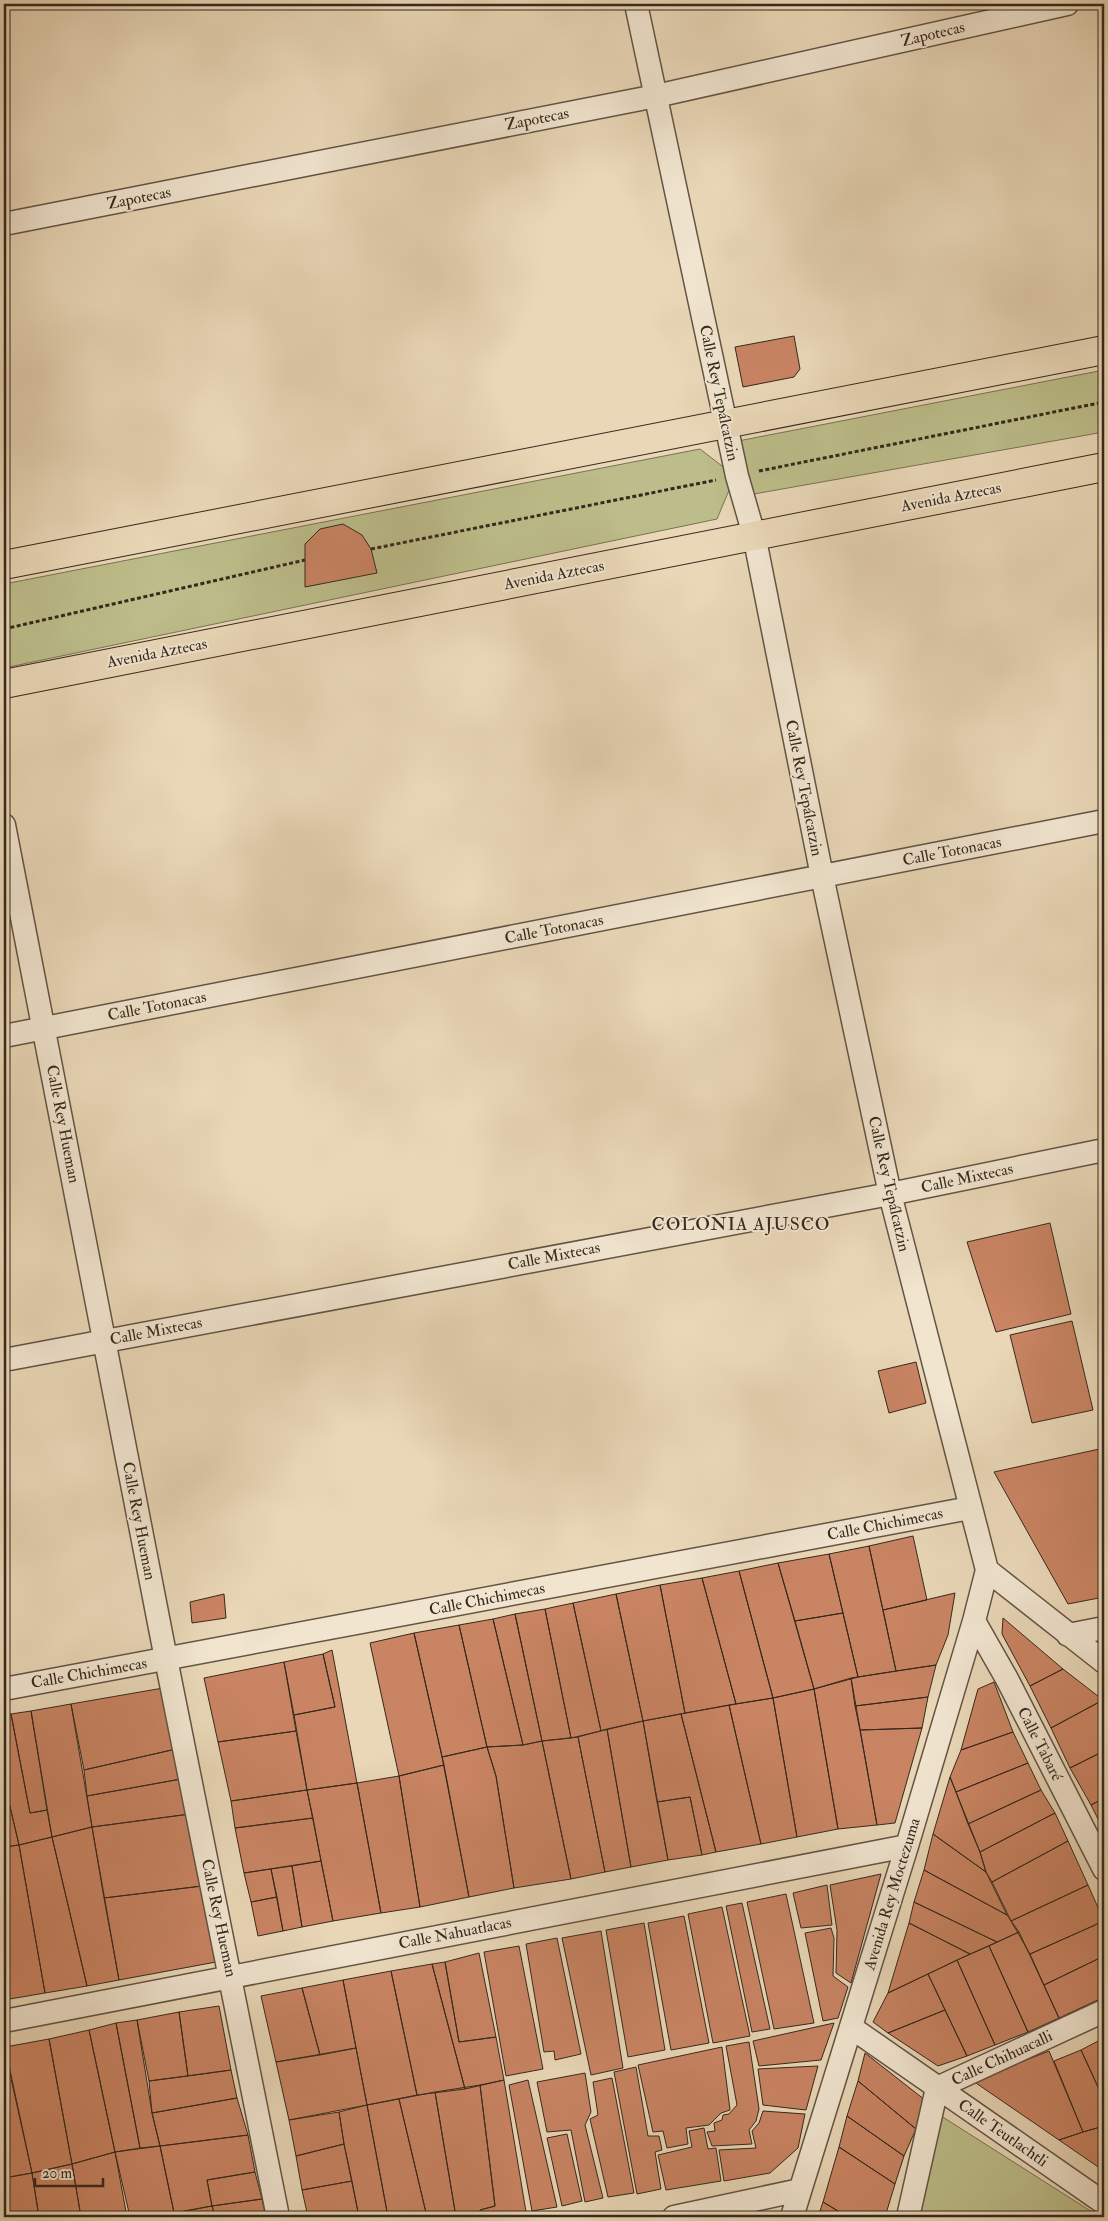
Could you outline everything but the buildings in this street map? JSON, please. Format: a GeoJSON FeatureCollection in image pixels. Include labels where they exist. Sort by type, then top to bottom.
{"type":"FeatureCollection","features":[{"type":"Feature","properties":{"kind":"main road"},"geometry":{"type":"LineString","coordinates":[[4,565],[1104,350]]}},
{"type":"Feature","properties":{"kind":"main road","name":"Avenida Aztecas"},"geometry":{"type":"LineString","coordinates":[[4,684],[1104,467]]}},
{"type":"Feature","properties":{"kind":"street","name":"Calle Rey Tepálcatzin"},"geometry":{"type":"LineString","coordinates":[[636,4],[737,476],[754,535],[822,876],[890,1194],[987,1570]]}},
{"type":"Feature","properties":{"kind":"street","name":"Zapotecas"},"geometry":{"type":"LineString","coordinates":[[4,224],[656,96],[1068,4]]}},
{"type":"Feature","properties":{"kind":"street","name":"Calle Totonacas"},"geometry":{"type":"LineString","coordinates":[[4,1036],[1104,821]]}},
{"type":"Feature","properties":{"kind":"street","name":"Calle Rey Hueman"},"geometry":{"type":"LineString","coordinates":[[4,825],[166,1659],[278,2217]]}},
{"type":"Feature","properties":{"kind":"street","name":"Calle Mixtecas"},"geometry":{"type":"LineString","coordinates":[[4,1360],[890,1194],[1104,1150]]}},
{"type":"Feature","properties":{"kind":"street","name":"Calle Chichimecas"},"geometry":{"type":"LineString","coordinates":[[4,1689],[970,1508]]}},
{"type":"Feature","properties":{"kind":"street","name":"Avenida Rey Moctezuma"},"geometry":{"type":"LineString","coordinates":[[792,2217],[907,1846],[974,1621],[987,1570]]}},
{"type":"Feature","properties":{"kind":"street"},"geometry":{"type":"LineString","coordinates":[[987,1570],[1104,1662]]}},
{"type":"Feature","properties":{"kind":"street","name":"Calle Tabaré"},"geometry":{"type":"LineString","coordinates":[[974,1621],[1007,1679],[1104,1869]]}},
{"type":"Feature","properties":{"kind":"street"},"geometry":{"type":"LineString","coordinates":[[1068,1635],[1104,1628]]}},
{"type":"Feature","properties":{"kind":"street","name":"Calle Nahuatlacas"},"geometry":{"type":"LineString","coordinates":[[4,2021],[907,1846]]}},
{"type":"Feature","properties":{"kind":"street","name":"Calle Chihuacalli"},"geometry":{"type":"LineString","coordinates":[[908,2217],[937,2088],[1104,2011]]}},
{"type":"Feature","properties":{"kind":"street","name":"Calle Teutlachtli"},"geometry":{"type":"LineString","coordinates":[[852,2028],[1104,2203]]}},
{"type":"Feature","properties":{"kind":"street"},"geometry":{"type":"LineString","coordinates":[[674,2217],[800,2190]]}},
{"type":"Feature","properties":{"kind":"path"},"geometry":{"type":"LineString","coordinates":[[371,549],[1104,402]]}},
{"type":"Feature","properties":{"kind":"path"},"geometry":{"type":"LineString","coordinates":[[4,629],[305,560]]}},
{"type":"Feature","properties":{"kind":"green space"},"geometry":{"type":"Polygon","coordinates":[[[1104,370],[1104,432],[754,494],[739,475],[733,442],[1104,370]]]}},
{"type":"Feature","properties":{"kind":"green space"},"geometry":{"type":"Polygon","coordinates":[[[700,449],[735,476],[717,519],[4,668],[4,584],[700,449]]]}},
{"type":"Feature","properties":{"kind":"green space"},"geometry":{"type":"Polygon","coordinates":[[[938,2114],[1100,2217],[913,2217],[938,2114]]]}},
{"type":"Feature","properties":{"kind":"district","name":"COLONIA AJUSCO"},"geometry":{"type":"Point","coordinates":[741,1224]}}]}
